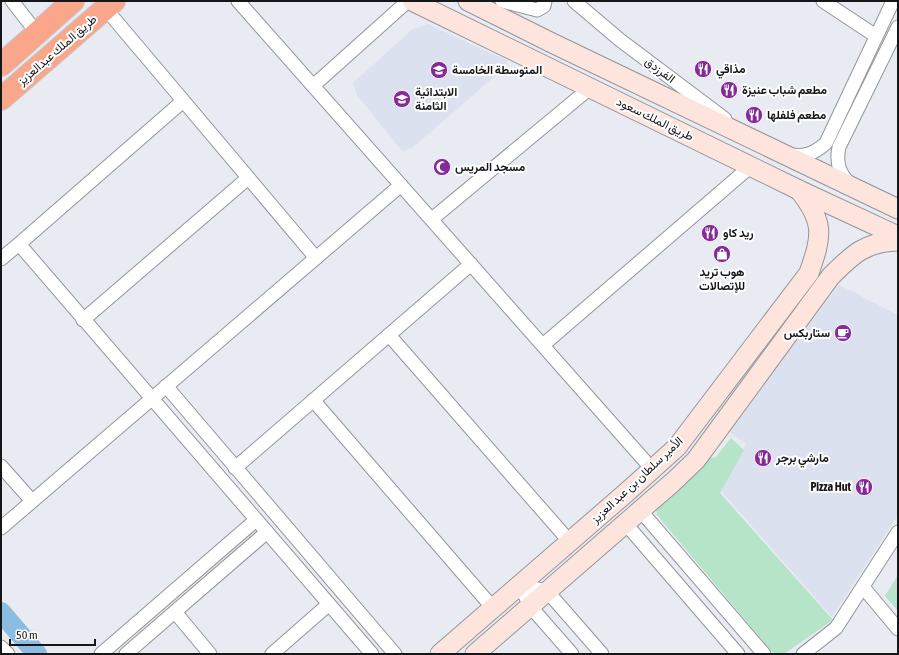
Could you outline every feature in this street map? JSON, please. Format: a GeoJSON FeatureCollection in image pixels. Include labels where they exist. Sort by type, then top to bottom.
{"type":"FeatureCollection","features":[{"type":"Feature","properties":{"kind":"highway"},"geometry":{"type":"LineString","coordinates":[[1,64],[73,1]]}},
{"type":"Feature","properties":{"kind":"highway","name":"طريق الملك عبدالعزيز"},"geometry":{"type":"LineString","coordinates":[[1,99],[109,5]]}},
{"type":"Feature","properties":{"kind":"street"},"geometry":{"type":"LineString","coordinates":[[12,1],[37,33]]}},
{"type":"Feature","properties":{"kind":"street"},"geometry":{"type":"LineString","coordinates":[[238,1],[652,469]]}},
{"type":"Feature","properties":{"kind":"street"},"geometry":{"type":"LineString","coordinates":[[313,86],[408,1]]}},
{"type":"Feature","properties":{"kind":"street","name":"طريق الملك سعود"},"geometry":{"type":"LineString","coordinates":[[412,1],[799,190],[898,236]]}},
{"type":"Feature","properties":{"kind":"street","name":"طريق الملك سعود"},"geometry":{"type":"LineString","coordinates":[[468,1],[550,42],[898,209]]}},
{"type":"Feature","properties":{"kind":"street"},"geometry":{"type":"LineString","coordinates":[[502,1],[537,10],[544,6],[545,1]]}},
{"type":"Feature","properties":{"kind":"street","name":"الفرزدق"},"geometry":{"type":"LineString","coordinates":[[574,1],[620,40],[748,137]]}},
{"type":"Feature","properties":{"kind":"street"},"geometry":{"type":"LineString","coordinates":[[823,1],[876,36]]}},
{"type":"Feature","properties":{"kind":"street"},"geometry":{"type":"LineString","coordinates":[[785,155],[803,156],[819,149],[826,143],[893,1]]}},
{"type":"Feature","properties":{"kind":"street"},"geometry":{"type":"LineString","coordinates":[[109,5],[183,101],[316,258]]}},
{"type":"Feature","properties":{"kind":"street"},"geometry":{"type":"LineString","coordinates":[[851,186],[840,171],[838,163],[839,146],[898,26]]}},
{"type":"Feature","properties":{"kind":"street"},"geometry":{"type":"LineString","coordinates":[[541,64],[550,42]]}},
{"type":"Feature","properties":{"kind":"street"},"geometry":{"type":"LineString","coordinates":[[432,219],[590,88]]}},
{"type":"Feature","properties":{"kind":"street"},"geometry":{"type":"LineString","coordinates":[[1,259],[183,101]]}},
{"type":"Feature","properties":{"kind":"street"},"geometry":{"type":"LineString","coordinates":[[543,345],[751,166]]}},
{"type":"Feature","properties":{"kind":"street"},"geometry":{"type":"LineString","coordinates":[[83,320],[248,178]]}},
{"type":"Feature","properties":{"kind":"street"},"geometry":{"type":"LineString","coordinates":[[1,528],[401,185]]}},
{"type":"Feature","properties":{"kind":"street","name":"الأمير سلطان بن عبد العزيز"},"geometry":{"type":"LineString","coordinates":[[440,654],[570,542],[677,446],[809,273],[818,246],[818,225],[809,201],[799,190]]}},
{"type":"Feature","properties":{"kind":"street","name":"الأمير سلطان بن عبد العزيز"},"geometry":{"type":"LineString","coordinates":[[475,654],[673,482],[696,460],[831,276],[850,257],[866,246],[885,241],[898,240]]}},
{"type":"Feature","properties":{"kind":"street"},"geometry":{"type":"LineString","coordinates":[[19,244],[372,654]]}},
{"type":"Feature","properties":{"kind":"street"},"geometry":{"type":"LineString","coordinates":[[235,468],[471,264]]}},
{"type":"Feature","properties":{"kind":"street"},"geometry":{"type":"LineString","coordinates":[[389,335],[570,542]]}},
{"type":"Feature","properties":{"kind":"street"},"geometry":{"type":"LineString","coordinates":[[166,386],[395,654]]}},
{"type":"Feature","properties":{"kind":"street"},"geometry":{"type":"LineString","coordinates":[[313,400],[493,608]]}},
{"type":"Feature","properties":{"kind":"street"},"geometry":{"type":"LineString","coordinates":[[1,466],[32,501]]}},
{"type":"Feature","properties":{"kind":"street"},"geometry":{"type":"LineString","coordinates":[[640,510],[764,654]]}},
{"type":"Feature","properties":{"kind":"street"},"geometry":{"type":"LineString","coordinates":[[101,654],[256,520]]}},
{"type":"Feature","properties":{"kind":"street"},"geometry":{"type":"LineString","coordinates":[[625,523],[738,654]]}},
{"type":"Feature","properties":{"kind":"street"},"geometry":{"type":"LineString","coordinates":[[126,654],[267,532]]}},
{"type":"Feature","properties":{"kind":"street"},"geometry":{"type":"LineString","coordinates":[[803,654],[836,628],[898,532]]}},
{"type":"Feature","properties":{"kind":"street"},"geometry":{"type":"LineString","coordinates":[[520,585],[547,591],[602,654]]}},
{"type":"Feature","properties":{"kind":"street"},"geometry":{"type":"LineString","coordinates":[[520,585],[530,606],[572,654]]}},
{"type":"Feature","properties":{"kind":"street"},"geometry":{"type":"LineString","coordinates":[[862,587],[898,629]]}},
{"type":"Feature","properties":{"kind":"street"},"geometry":{"type":"LineString","coordinates":[[272,654],[329,604]]}},
{"type":"Feature","properties":{"kind":"street"},"geometry":{"type":"LineString","coordinates":[[174,612],[210,654]]}},
{"type":"Feature","properties":{"kind":"street"},"geometry":{"type":"LineString","coordinates":[[1,647],[8,654]]}},
{"type":"Feature","properties":{"kind":"shaded area"},"geometry":{"type":"Polygon","coordinates":[[[428,24],[508,61],[502,70],[412,148],[402,151],[357,95],[353,83],[413,29],[428,24]]]}},
{"type":"Feature","properties":{"kind":"shaded area"},"geometry":{"type":"Polygon","coordinates":[[[839,285],[898,315],[898,515],[832,617],[721,491],[746,444],[728,431],[839,285]]]}},
{"type":"Feature","properties":{"kind":"green space"},"geometry":{"type":"Polygon","coordinates":[[[731,438],[744,450],[720,493],[833,620],[784,654],[772,652],[657,515],[656,508],[701,460],[716,457],[731,438]]]}},
{"type":"Feature","properties":{"kind":"green space"},"geometry":{"type":"Polygon","coordinates":[[[898,575],[898,611],[885,596],[898,575]]]}},
{"type":"Feature","properties":{"kind":"waterway"},"geometry":{"type":"LineString","coordinates":[[1,612],[37,654]]}},
{"type":"Feature","properties":{"kind":"place","name":"مذاقي"},"geometry":{"type":"Point","coordinates":[703,69]}},
{"type":"Feature","properties":{"kind":"place","name":"المتوسطة الخامسة"},"geometry":{"type":"Point","coordinates":[439,70]}},
{"type":"Feature","properties":{"kind":"place","name":"مطعم شباب عنيزة"},"geometry":{"type":"Point","coordinates":[729,90]}},
{"type":"Feature","properties":{"kind":"place","name":"الابتدائية الثامنة"},"geometry":{"type":"Point","coordinates":[402,99]}},
{"type":"Feature","properties":{"kind":"place","name":"مطعم فلفلها"},"geometry":{"type":"Point","coordinates":[754,115]}},
{"type":"Feature","properties":{"kind":"place","name":"مسجد المريس"},"geometry":{"type":"Point","coordinates":[442,167]}},
{"type":"Feature","properties":{"kind":"place","name":"ريد كاو"},"geometry":{"type":"Point","coordinates":[710,233]}},
{"type":"Feature","properties":{"kind":"place","name":"هوب تريد للإتصالات"},"geometry":{"type":"Point","coordinates":[722,254]}},
{"type":"Feature","properties":{"kind":"place","name":"ستاربكس"},"geometry":{"type":"Point","coordinates":[843,333]}},
{"type":"Feature","properties":{"kind":"place","name":"مارشي برجر"},"geometry":{"type":"Point","coordinates":[763,458]}},
{"type":"Feature","properties":{"kind":"place","name":"Pizza Hut"},"geometry":{"type":"Point","coordinates":[864,487]}}]}
